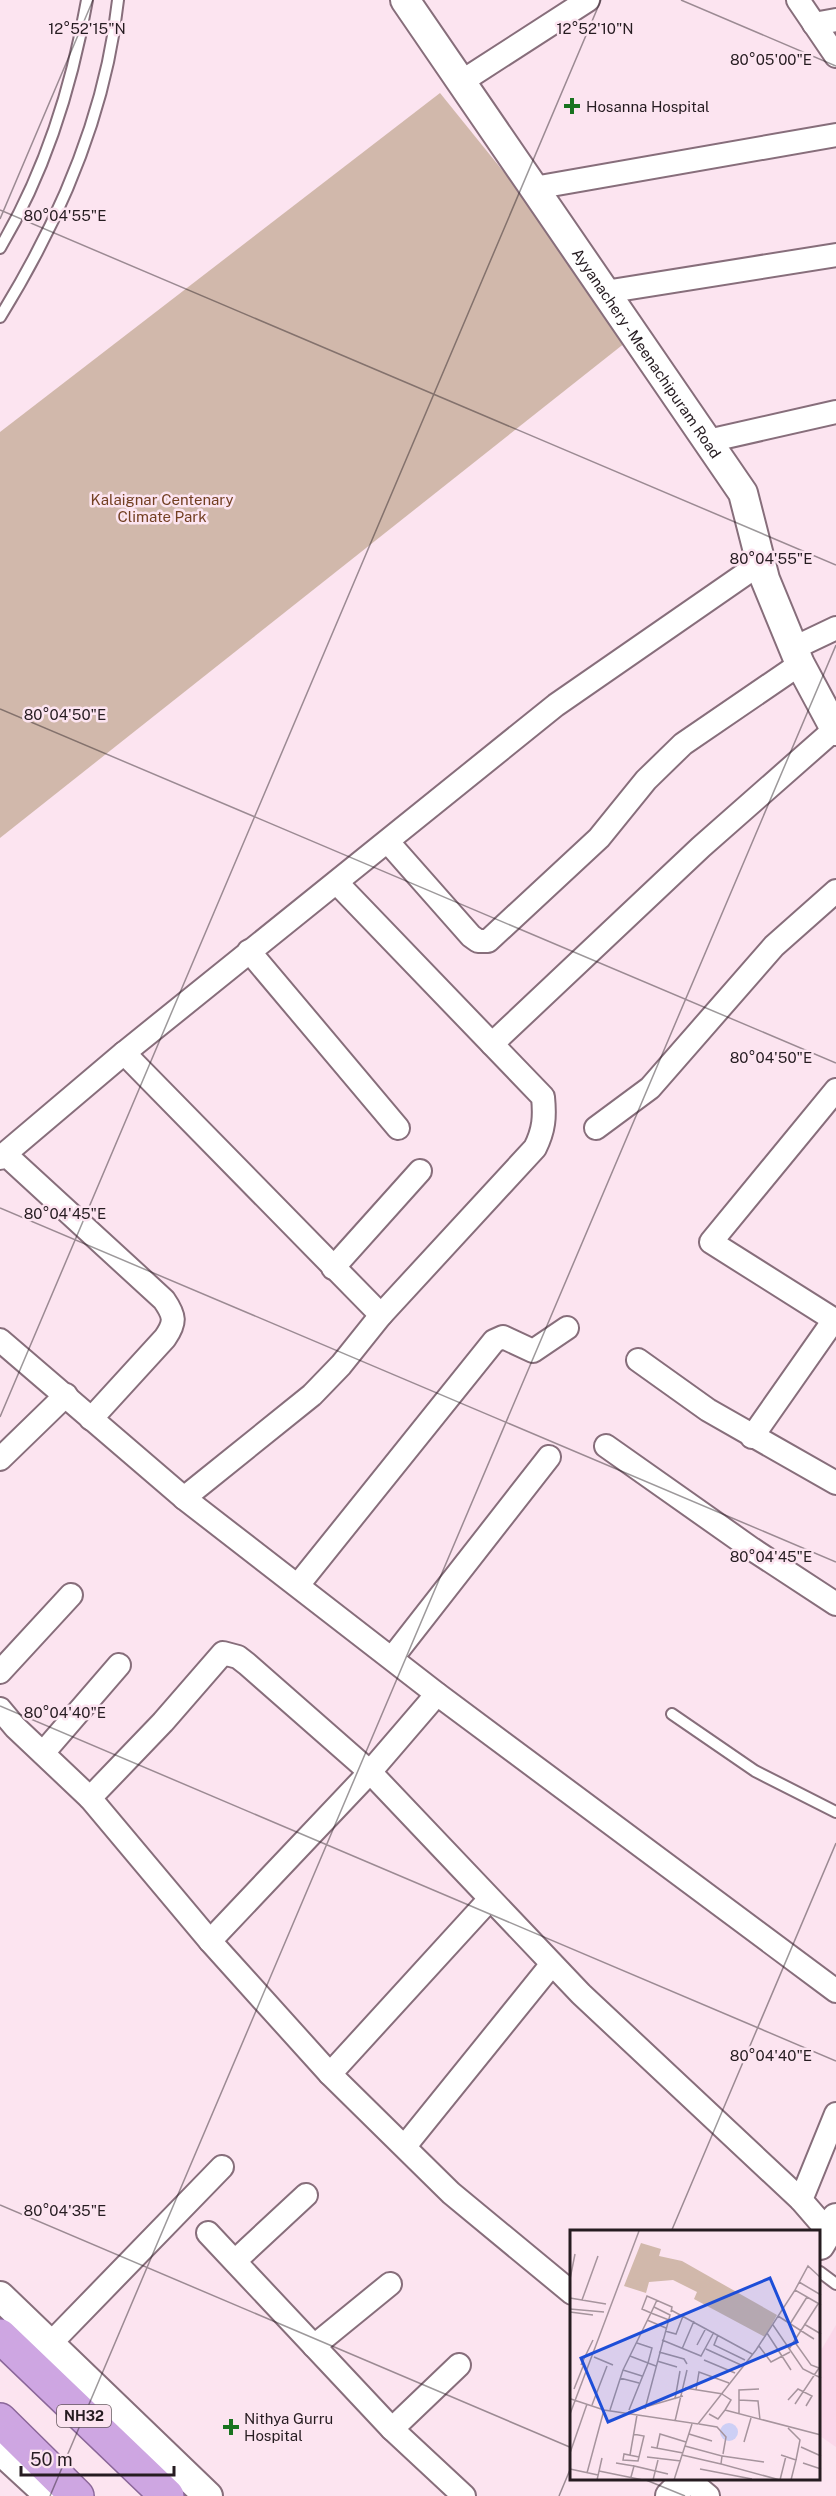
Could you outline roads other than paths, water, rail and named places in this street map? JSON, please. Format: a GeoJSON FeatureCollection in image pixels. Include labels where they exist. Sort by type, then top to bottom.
{"type":"FeatureCollection","features":[{"type":"Feature","properties":{"kind":"highway","name":"NH32"},"geometry":{"type":"LineString","coordinates":[[0,2336],[167,2496]]}},
{"type":"Feature","properties":{"kind":"highway"},"geometry":{"type":"LineString","coordinates":[[0,2420],[77,2496]]}},
{"type":"Feature","properties":{"kind":"street","name":"Ayyanachery - Meenachipuram Road"},"geometry":{"type":"LineString","coordinates":[[405,0],[743,493],[761,563],[797,656],[836,730]]}},
{"type":"Feature","properties":{"kind":"street"},"geometry":{"type":"LineString","coordinates":[[461,82],[588,0]]}},
{"type":"Feature","properties":{"kind":"street"},"geometry":{"type":"LineString","coordinates":[[798,0],[825,22],[836,56]]}},
{"type":"Feature","properties":{"kind":"street"},"geometry":{"type":"LineString","coordinates":[[534,188],[836,135]]}},
{"type":"Feature","properties":{"kind":"street"},"geometry":{"type":"LineString","coordinates":[[605,292],[836,255]]}},
{"type":"Feature","properties":{"kind":"street"},"geometry":{"type":"LineString","coordinates":[[708,441],[836,412]]}},
{"type":"Feature","properties":{"kind":"street"},"geometry":{"type":"LineString","coordinates":[[90,1419],[165,1338],[173,1325],[174,1314],[164,1300],[2,1156],[249,951],[337,883],[556,705],[761,563]]}},
{"type":"Feature","properties":{"kind":"street"},"geometry":{"type":"LineString","coordinates":[[388,842],[471,936],[478,941],[488,941],[599,838],[646,780],[683,744],[836,628]]}},
{"type":"Feature","properties":{"kind":"street"},"geometry":{"type":"LineString","coordinates":[[492,1044],[701,847],[836,730]]}},
{"type":"Feature","properties":{"kind":"street"},"geometry":{"type":"LineString","coordinates":[[184,1498],[312,1395],[535,1148],[543,1133],[543,1097],[337,883]]}},
{"type":"Feature","properties":{"kind":"street"},"geometry":{"type":"LineString","coordinates":[[596,1128],[650,1088],[774,946],[836,891]]}},
{"type":"Feature","properties":{"kind":"street"},"geometry":{"type":"LineString","coordinates":[[249,951],[398,1128]]}},
{"type":"Feature","properties":{"kind":"street"},"geometry":{"type":"LineString","coordinates":[[124,1053],[381,1316]]}},
{"type":"Feature","properties":{"kind":"street"},"geometry":{"type":"LineString","coordinates":[[753,1437],[835,1321],[711,1242],[836,1090]]}},
{"type":"Feature","properties":{"kind":"street"},"geometry":{"type":"LineString","coordinates":[[333,1268],[420,1171]]}},
{"type":"Feature","properties":{"kind":"street"},"geometry":{"type":"LineString","coordinates":[[298,1585],[494,1341],[503,1337],[530,1351],[538,1350],[567,1328]]}},
{"type":"Feature","properties":{"kind":"street"},"geometry":{"type":"LineString","coordinates":[[0,1340],[184,1498],[437,1694],[836,1990]]}},
{"type":"Feature","properties":{"kind":"street"},"geometry":{"type":"LineString","coordinates":[[638,1360],[708,1410],[753,1437],[833,1474]]}},
{"type":"Feature","properties":{"kind":"street"},"geometry":{"type":"LineString","coordinates":[[0,1459],[66,1395]]}},
{"type":"Feature","properties":{"kind":"street"},"geometry":{"type":"LineString","coordinates":[[606,1446],[752,1549],[836,1604]]}},
{"type":"Feature","properties":{"kind":"street"},"geometry":{"type":"LineString","coordinates":[[392,1659],[549,1456]]}},
{"type":"Feature","properties":{"kind":"street"},"geometry":{"type":"LineString","coordinates":[[0,1672],[71,1595]]}},
{"type":"Feature","properties":{"kind":"street"},"geometry":{"type":"LineString","coordinates":[[90,1798],[163,1722],[223,1653],[238,1657],[370,1772],[552,1964],[801,2200],[828,2231]]}},
{"type":"Feature","properties":{"kind":"street"},"geometry":{"type":"LineString","coordinates":[[43,1753],[119,1665]]}},
{"type":"Feature","properties":{"kind":"street"},"geometry":{"type":"LineString","coordinates":[[210,1941],[370,1772],[437,1694]]}},
{"type":"Feature","properties":{"kind":"street"},"geometry":{"type":"LineString","coordinates":[[0,1709],[90,1798],[210,1941],[330,2074],[451,2193],[570,2291]]}},
{"type":"Feature","properties":{"kind":"street"},"geometry":{"type":"LineString","coordinates":[[330,2074],[489,1900]]}},
{"type":"Feature","properties":{"kind":"street"},"geometry":{"type":"LineString","coordinates":[[405,2146],[552,1964]]}},
{"type":"Feature","properties":{"kind":"street"},"geometry":{"type":"LineString","coordinates":[[801,2200],[836,2115]]}},
{"type":"Feature","properties":{"kind":"street"},"geometry":{"type":"LineString","coordinates":[[51,2343],[222,2167]]}},
{"type":"Feature","properties":{"kind":"street"},"geometry":{"type":"LineString","coordinates":[[235,2261],[306,2195]]}},
{"type":"Feature","properties":{"kind":"street"},"geometry":{"type":"LineString","coordinates":[[208,2233],[393,2429],[464,2496]]}},
{"type":"Feature","properties":{"kind":"street"},"geometry":{"type":"LineString","coordinates":[[314,2346],[390,2284]]}},
{"type":"Feature","properties":{"kind":"street"},"geometry":{"type":"LineString","coordinates":[[0,2296],[208,2496]]}},
{"type":"Feature","properties":{"kind":"street"},"geometry":{"type":"LineString","coordinates":[[393,2429],[459,2365]]}},
{"type":"Feature","properties":{"kind":"street"},"geometry":{"type":"LineString","coordinates":[[0,2450],[50,2496]]}},
{"type":"Feature","properties":{"kind":"street"},"geometry":{"type":"LineString","coordinates":[[670,2496],[686,2481]]}},
{"type":"Feature","properties":{"kind":"street"},"geometry":{"type":"LineString","coordinates":[[688,2481],[708,2496]]}},
{"type":"Feature","properties":{"kind":"lane"},"geometry":{"type":"LineString","coordinates":[[0,248],[32,183],[65,101],[77,56],[87,0]]}},
{"type":"Feature","properties":{"kind":"lane"},"geometry":{"type":"LineString","coordinates":[[0,317],[40,250],[65,196],[109,64],[118,0]]}},
{"type":"Feature","properties":{"kind":"lane"},"geometry":{"type":"LineString","coordinates":[[672,1713],[755,1771],[836,1812]]}},
{"type":"Feature","properties":{"kind":"lane"},"geometry":{"type":"LineString","coordinates":[[821,2273],[836,2284]]}},
{"type":"Feature","properties":{"kind":"place","name":"Hosanna Hospital"},"geometry":{"type":"Point","coordinates":[572,106]}},
{"type":"Feature","properties":{"kind":"place","name":"Nithya Gurru Hospital"},"geometry":{"type":"Point","coordinates":[231,2427]}},
{"type":"Feature","properties":{"kind":"park label","name":"Kalaignar Centenary Climate Park"},"geometry":{"type":"Point","coordinates":[162,508]}}]}
